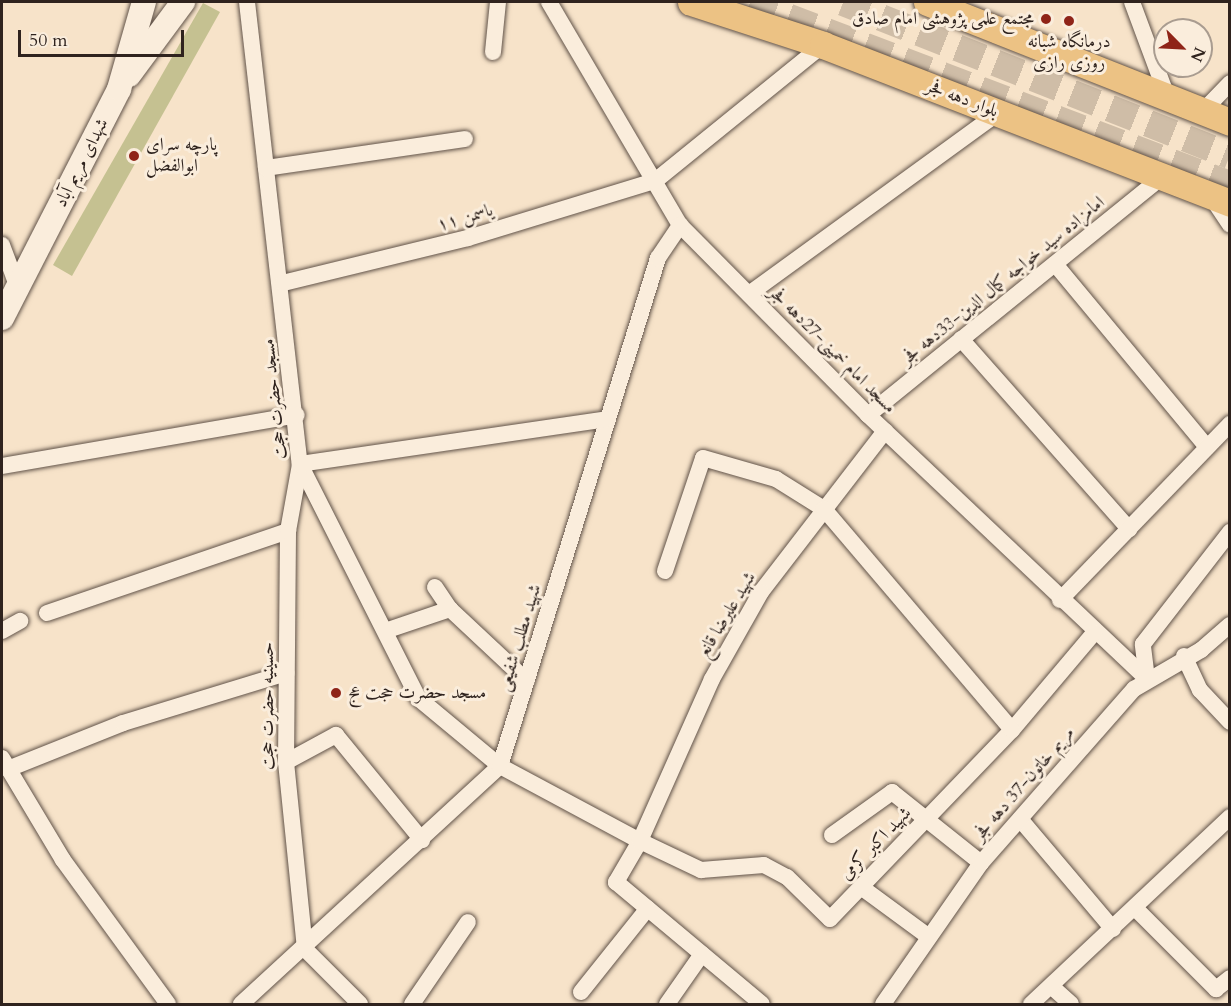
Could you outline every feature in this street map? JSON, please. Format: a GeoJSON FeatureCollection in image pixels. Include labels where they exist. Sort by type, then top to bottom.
{"type":"FeatureCollection","features":[{"type":"Feature","properties":{"kind":"main road","name":"شهدای مریم آباد"},"geometry":{"type":"LineString","coordinates":[[2,318],[119,89],[144,2]]}},
{"type":"Feature","properties":{"kind":"main road"},"geometry":{"type":"LineString","coordinates":[[119,89],[183,2]]}},
{"type":"Feature","properties":{"kind":"main road","name":"بلوار دهه فجر"},"geometry":{"type":"LineString","coordinates":[[691,2],[823,45],[1220,199]]}},
{"type":"Feature","properties":{"kind":"main road"},"geometry":{"type":"LineString","coordinates":[[943,3],[1230,122]]}},
{"type":"Feature","properties":{"kind":"street","name":"مسجد حضرت حجت"},"geometry":{"type":"LineString","coordinates":[[247,2],[266,168],[283,283],[300,464],[418,698],[500,766],[640,842]]}},
{"type":"Feature","properties":{"kind":"street"},"geometry":{"type":"LineString","coordinates":[[493,52],[498,2]]}},
{"type":"Feature","properties":{"kind":"street","name":"مسجد امام خمینی-27دهه فجر"},"geometry":{"type":"LineString","coordinates":[[549,2],[680,225],[868,415],[1094,633],[1147,679]]}},
{"type":"Feature","properties":{"kind":"street"},"geometry":{"type":"LineString","coordinates":[[1132,2],[1167,96]]}},
{"type":"Feature","properties":{"kind":"street"},"geometry":{"type":"LineString","coordinates":[[655,181],[823,45]]}},
{"type":"Feature","properties":{"kind":"street"},"geometry":{"type":"LineString","coordinates":[[1203,111],[1230,83]]}},
{"type":"Feature","properties":{"kind":"street"},"geometry":{"type":"LineString","coordinates":[[749,294],[998,113]]}},
{"type":"Feature","properties":{"kind":"street"},"geometry":{"type":"LineString","coordinates":[[266,168],[465,139]]}},
{"type":"Feature","properties":{"kind":"street","name":"امامزاده سید خواجه کمال الدین-33دهه فجر"},"geometry":{"type":"LineString","coordinates":[[868,415],[1162,177]]}},
{"type":"Feature","properties":{"kind":"street","name":"یاسمن ۱۱"},"geometry":{"type":"LineString","coordinates":[[283,283],[468,238],[655,181]]}},
{"type":"Feature","properties":{"kind":"street"},"geometry":{"type":"LineString","coordinates":[[1220,199],[1230,225]]}},
{"type":"Feature","properties":{"kind":"street","name":"شهید مطلب شفیعی"},"geometry":{"type":"LineString","coordinates":[[241,1005],[305,949],[500,766],[658,258],[680,225]]}},
{"type":"Feature","properties":{"kind":"street"},"geometry":{"type":"LineString","coordinates":[[2,245],[18,288]]}},
{"type":"Feature","properties":{"kind":"street"},"geometry":{"type":"LineString","coordinates":[[1054,264],[1207,447]]}},
{"type":"Feature","properties":{"kind":"street"},"geometry":{"type":"LineString","coordinates":[[962,339],[1129,529]]}},
{"type":"Feature","properties":{"kind":"street"},"geometry":{"type":"LineString","coordinates":[[2,466],[297,415]]}},
{"type":"Feature","properties":{"kind":"street"},"geometry":{"type":"LineString","coordinates":[[300,464],[608,419]]}},
{"type":"Feature","properties":{"kind":"street"},"geometry":{"type":"LineString","coordinates":[[1060,600],[1230,424]]}},
{"type":"Feature","properties":{"kind":"street","name":"شهید علیرضا قانع"},"geometry":{"type":"LineString","coordinates":[[648,908],[616,882],[640,842],[712,679],[761,592],[885,431]]}},
{"type":"Feature","properties":{"kind":"street"},"geometry":{"type":"LineString","coordinates":[[665,571],[703,458],[776,478],[824,509],[1012,730]]}},
{"type":"Feature","properties":{"kind":"street","name":"حسینیه حضرت حجت"},"geometry":{"type":"LineString","coordinates":[[300,464],[288,531],[286,762],[305,949]]}},
{"type":"Feature","properties":{"kind":"street"},"geometry":{"type":"LineString","coordinates":[[47,613],[288,531]]}},
{"type":"Feature","properties":{"kind":"street"},"geometry":{"type":"LineString","coordinates":[[1147,679],[1143,644],[1230,532]]}},
{"type":"Feature","properties":{"kind":"street"},"geometry":{"type":"LineString","coordinates":[[435,587],[450,609],[527,681]]}},
{"type":"Feature","properties":{"kind":"street"},"geometry":{"type":"LineString","coordinates":[[385,631],[450,609]]}},
{"type":"Feature","properties":{"kind":"street"},"geometry":{"type":"LineString","coordinates":[[2,631],[20,621]]}},
{"type":"Feature","properties":{"kind":"street","name":"مریم خاتون-37 دهه فجر"},"geometry":{"type":"LineString","coordinates":[[883,1005],[981,862],[1147,679],[1230,625]]}},
{"type":"Feature","properties":{"kind":"street","name":"شهید اکبر کرمی"},"geometry":{"type":"LineString","coordinates":[[640,842],[701,870],[764,865],[787,877],[830,919],[1012,730],[1094,633]]}},
{"type":"Feature","properties":{"kind":"street"},"geometry":{"type":"LineString","coordinates":[[1184,656],[1200,690],[1230,722]]}},
{"type":"Feature","properties":{"kind":"street"},"geometry":{"type":"LineString","coordinates":[[168,1005],[63,860],[5,764],[123,723],[287,673]]}},
{"type":"Feature","properties":{"kind":"street"},"geometry":{"type":"LineString","coordinates":[[286,762],[336,735],[422,840]]}},
{"type":"Feature","properties":{"kind":"street"},"geometry":{"type":"LineString","coordinates":[[832,834],[892,792],[981,862]]}},
{"type":"Feature","properties":{"kind":"street"},"geometry":{"type":"LineString","coordinates":[[1020,819],[1113,929]]}},
{"type":"Feature","properties":{"kind":"street"},"geometry":{"type":"LineString","coordinates":[[1031,1005],[1228,821]]}},
{"type":"Feature","properties":{"kind":"street"},"geometry":{"type":"LineString","coordinates":[[861,887],[930,937]]}},
{"type":"Feature","properties":{"kind":"street"},"geometry":{"type":"LineString","coordinates":[[581,992],[648,908],[762,1005]]}},
{"type":"Feature","properties":{"kind":"street"},"geometry":{"type":"LineString","coordinates":[[1135,908],[1216,989],[1230,978]]}},
{"type":"Feature","properties":{"kind":"street"},"geometry":{"type":"LineString","coordinates":[[412,1005],[468,922]]}},
{"type":"Feature","properties":{"kind":"street"},"geometry":{"type":"LineString","coordinates":[[305,949],[360,1005]]}},
{"type":"Feature","properties":{"kind":"street"},"geometry":{"type":"LineString","coordinates":[[667,1005],[702,954]]}},
{"type":"Feature","properties":{"kind":"street"},"geometry":{"type":"LineString","coordinates":[[1051,986],[1071,1005]]}},
{"type":"Feature","properties":{"kind":"shaded area"},"geometry":{"type":"Polygon","coordinates":[[[203,3],[220,12],[72,276],[53,265],[203,3]]]}},
{"type":"Feature","properties":{"kind":"tunnel"},"geometry":{"type":"LineString","coordinates":[[750,2],[1230,184]]}},
{"type":"Feature","properties":{"kind":"tunnel"},"geometry":{"type":"LineString","coordinates":[[843,2],[1230,155]]}},
{"type":"Feature","properties":{"kind":"place","name":"مجتمع علمی پژوهشی امام صادق"},"geometry":{"type":"Point","coordinates":[1046,19]}},
{"type":"Feature","properties":{"kind":"place","name":"درمانگاه شبانه روزی رازی"},"geometry":{"type":"Point","coordinates":[1069,21]}},
{"type":"Feature","properties":{"kind":"place","name":"پارچه سرای ابوالفضل"},"geometry":{"type":"Point","coordinates":[134,156]}},
{"type":"Feature","properties":{"kind":"place","name":"مسجد حضرت حجت عج"},"geometry":{"type":"Point","coordinates":[336,693]}}]}
